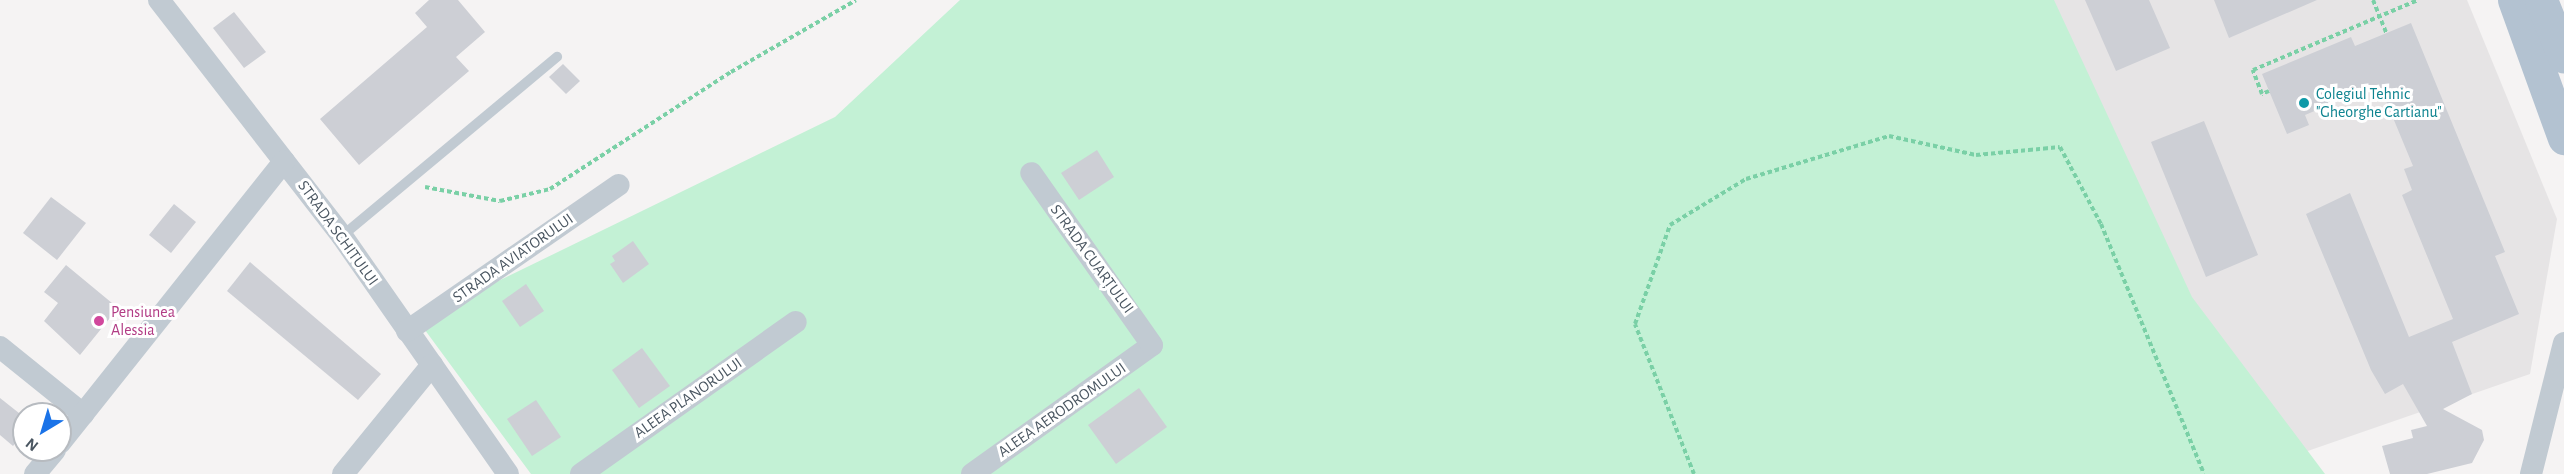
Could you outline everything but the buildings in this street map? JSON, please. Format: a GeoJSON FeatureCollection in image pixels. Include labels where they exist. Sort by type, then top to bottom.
{"type":"FeatureCollection","features":[{"type":"Feature","properties":{"kind":"main road"},"geometry":{"type":"LineString","coordinates":[[2514,0],[2564,138]]}},
{"type":"Feature","properties":{"kind":"main road"},"geometry":{"type":"LineString","coordinates":[[2541,0],[2564,57]]}},
{"type":"Feature","properties":{"kind":"street","name":"STRADA SCHITULUI"},"geometry":{"type":"LineString","coordinates":[[159,0],[342,236],[508,474]]}},
{"type":"Feature","properties":{"kind":"street"},"geometry":{"type":"LineString","coordinates":[[72,428],[284,161]]}},
{"type":"Feature","properties":{"kind":"street","name":"STRADA CUARȚULUI"},"geometry":{"type":"LineString","coordinates":[[1031,173],[1152,345]]}},
{"type":"Feature","properties":{"kind":"street","name":"STRADA AVIATORULUI"},"geometry":{"type":"LineString","coordinates":[[407,331],[619,185]]}},
{"type":"Feature","properties":{"kind":"street","name":"ALEEA PLANORULUI"},"geometry":{"type":"LineString","coordinates":[[580,474],[796,322]]}},
{"type":"Feature","properties":{"kind":"street"},"geometry":{"type":"LineString","coordinates":[[2532,474],[2564,343]]}},
{"type":"Feature","properties":{"kind":"street","name":"ALEEA AERODROMULUI"},"geometry":{"type":"LineString","coordinates":[[972,474],[1152,345]]}},
{"type":"Feature","properties":{"kind":"street"},"geometry":{"type":"LineString","coordinates":[[0,347],[83,414]]}},
{"type":"Feature","properties":{"kind":"street"},"geometry":{"type":"LineString","coordinates":[[343,474],[432,365]]}},
{"type":"Feature","properties":{"kind":"street"},"geometry":{"type":"LineString","coordinates":[[35,474],[45,462]]}},
{"type":"Feature","properties":{"kind":"lane"},"geometry":{"type":"LineString","coordinates":[[342,236],[557,57]]}},
{"type":"Feature","properties":{"kind":"path"},"geometry":{"type":"LineString","coordinates":[[408,183],[462,197],[500,201],[550,189],[731,72],[856,0]]}},
{"type":"Feature","properties":{"kind":"path"},"geometry":{"type":"LineString","coordinates":[[2373,0],[2386,33]]}},
{"type":"Feature","properties":{"kind":"path"},"geometry":{"type":"LineString","coordinates":[[2269,91],[2262,94],[2253,70],[2418,0]]}},
{"type":"Feature","properties":{"kind":"path"},"geometry":{"type":"LineString","coordinates":[[1694,474],[1635,324],[1670,225],[1746,179],[1889,136],[1976,154],[2060,147],[2101,224],[2204,474]]}},
{"type":"Feature","properties":{"kind":"shaded area"},"geometry":{"type":"Polygon","coordinates":[[[2020,0],[2467,0],[2557,219],[2530,374],[2241,474],[2020,0]]]}},
{"type":"Feature","properties":{"kind":"green space"},"geometry":{"type":"Polygon","coordinates":[[[960,0],[2054,0],[2192,297],[2325,474],[531,474],[422,326],[486,287],[835,117],[960,0]]]}},
{"type":"Feature","properties":{"kind":"place","name":"Colegiul Tehnic \"Gheorghe Cartianu\""},"geometry":{"type":"Point","coordinates":[2304,103]}},
{"type":"Feature","properties":{"kind":"place","name":"Pensiunea Alessia"},"geometry":{"type":"Point","coordinates":[99,321]}}]}
